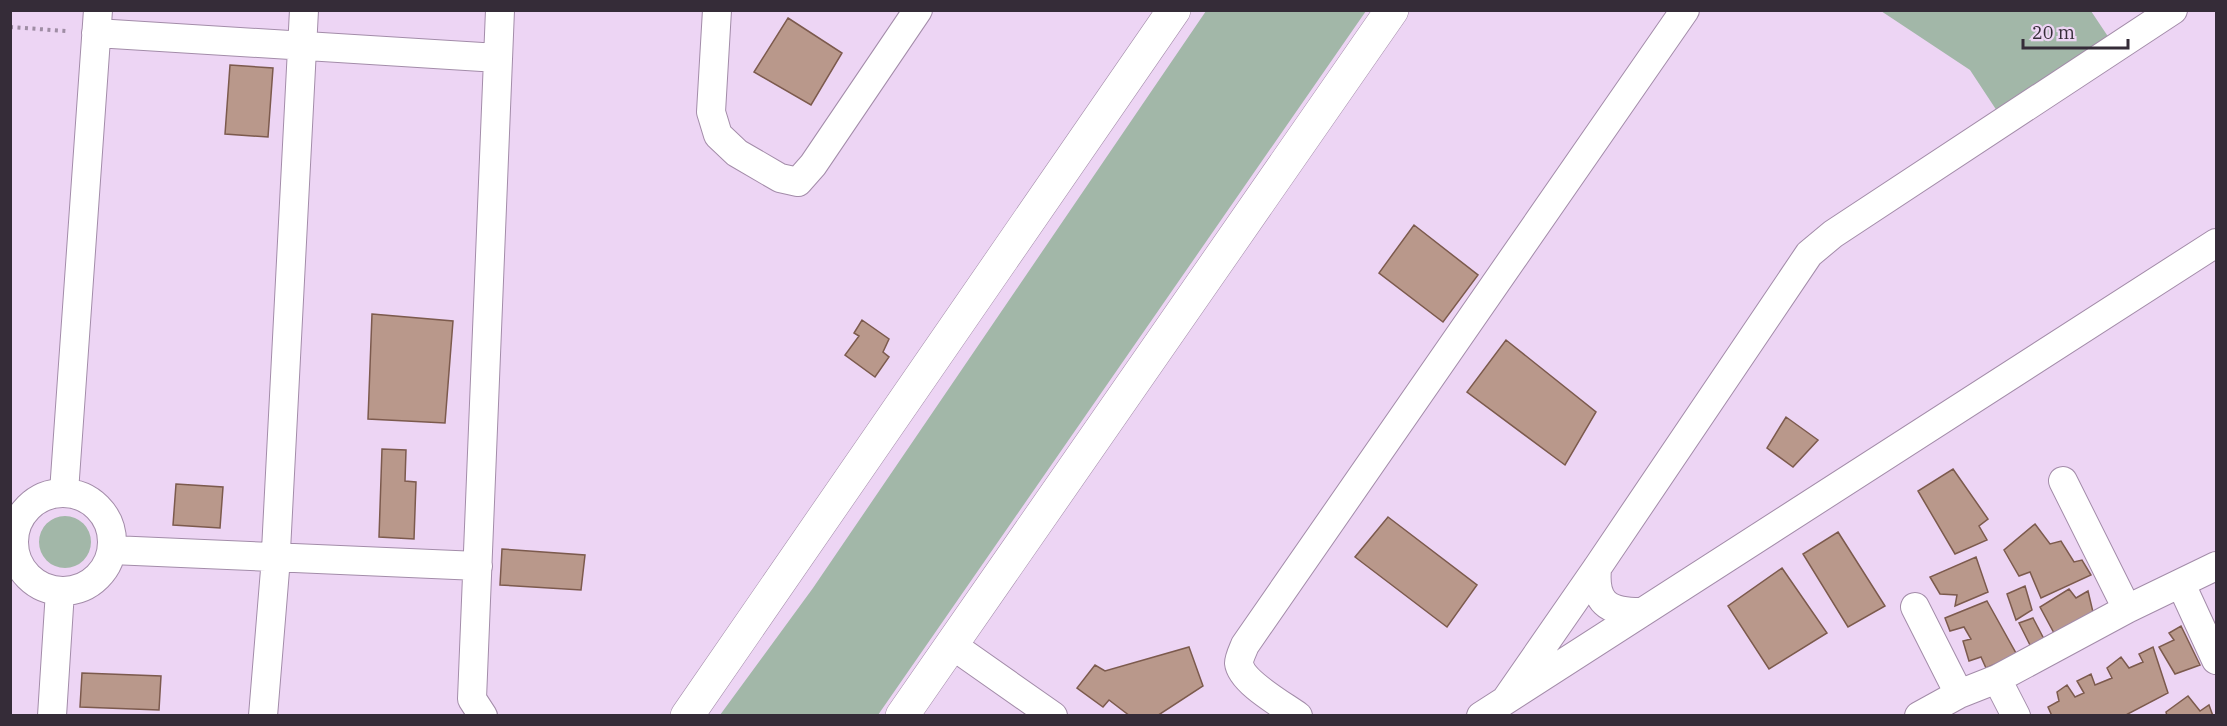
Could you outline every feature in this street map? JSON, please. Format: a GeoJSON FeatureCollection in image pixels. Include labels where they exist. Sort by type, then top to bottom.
{"type":"FeatureCollection","features":[{"type":"Feature","properties":{"kind":"street"},"geometry":{"type":"LineString","coordinates":[[263,716],[276,558],[304,10]]}},
{"type":"Feature","properties":{"kind":"street"},"geometry":{"type":"LineString","coordinates":[[483,716],[472,699],[500,10]]}},
{"type":"Feature","properties":{"kind":"street"},"geometry":{"type":"LineString","coordinates":[[717,10],[711,112],[718,135],[737,153],[780,178],[798,182],[813,165],[918,10]]}},
{"type":"Feature","properties":{"kind":"street"},"geometry":{"type":"LineString","coordinates":[[687,716],[1174,10]]}},
{"type":"Feature","properties":{"kind":"street"},"geometry":{"type":"LineString","coordinates":[[902,716],[1392,10]]}},
{"type":"Feature","properties":{"kind":"street"},"geometry":{"type":"LineString","coordinates":[[1298,716],[1252,683],[1242,673],[1239,662],[1245,645],[1685,10]]}},
{"type":"Feature","properties":{"kind":"street"},"geometry":{"type":"LineString","coordinates":[[1507,698],[1809,254],[1833,234],[2173,10]]}},
{"type":"Feature","properties":{"kind":"street"},"geometry":{"type":"LineString","coordinates":[[64,492],[97,22],[302,46],[498,58]]}},
{"type":"Feature","properties":{"kind":"street"},"geometry":{"type":"LineString","coordinates":[[1481,716],[2217,243]]}},
{"type":"Feature","properties":{"kind":"street"},"geometry":{"type":"LineString","coordinates":[[2063,481],[2127,609]]}},
{"type":"Feature","properties":{"kind":"street"},"geometry":{"type":"LineString","coordinates":[[64,492],[81,495],[95,503],[106,516],[112,532],[112,550],[107,566],[96,579],[82,588],[51,591],[37,584],[25,574],[17,560],[12,538],[21,514],[32,503],[47,495],[64,492]]}},
{"type":"Feature","properties":{"kind":"street"},"geometry":{"type":"LineString","coordinates":[[112,550],[478,566]]}},
{"type":"Feature","properties":{"kind":"street"},"geometry":{"type":"LineString","coordinates":[[1919,716],[1959,694],[1997,679],[2127,609],[2217,566]]}},
{"type":"Feature","properties":{"kind":"street"},"geometry":{"type":"LineString","coordinates":[[1597,568],[1596,583],[1603,601],[1611,608],[1623,612],[1640,612]]}},
{"type":"Feature","properties":{"kind":"street"},"geometry":{"type":"LineString","coordinates":[[2181,584],[2217,660]]}},
{"type":"Feature","properties":{"kind":"street"},"geometry":{"type":"LineString","coordinates":[[52,716],[60,591]]}},
{"type":"Feature","properties":{"kind":"street"},"geometry":{"type":"LineString","coordinates":[[1915,607],[1959,694]]}},
{"type":"Feature","properties":{"kind":"street"},"geometry":{"type":"LineString","coordinates":[[952,645],[1053,716]]}},
{"type":"Feature","properties":{"kind":"street"},"geometry":{"type":"LineString","coordinates":[[1997,679],[2016,716]]}},
{"type":"Feature","properties":{"kind":"path"},"geometry":{"type":"LineString","coordinates":[[10,27],[97,22]]}},
{"type":"Feature","properties":{"kind":"green space"},"geometry":{"type":"Polygon","coordinates":[[[1206,11],[1366,11],[878,715],[720,715],[813,588],[1206,11]]]}},
{"type":"Feature","properties":{"kind":"green space"},"geometry":{"type":"Polygon","coordinates":[[[1881,11],[2091,11],[2109,38],[1997,111],[1970,70],[1881,11]]]}},
{"type":"Feature","properties":{"kind":"green space"},"geometry":{"type":"Polygon","coordinates":[[[65,516],[79,520],[87,528],[91,542],[87,556],[79,564],[65,568],[51,564],[43,556],[39,542],[43,528],[51,520],[65,516]]]}},
{"type":"Feature","properties":{"kind":"building"},"geometry":{"type":"Polygon","coordinates":[[[788,18],[842,53],[811,105],[754,72],[788,18]]]}},
{"type":"Feature","properties":{"kind":"building"},"geometry":{"type":"Polygon","coordinates":[[[230,65],[273,68],[268,137],[225,134],[230,65]]]}},
{"type":"Feature","properties":{"kind":"building"},"geometry":{"type":"Polygon","coordinates":[[[1414,225],[1478,275],[1443,322],[1379,273],[1414,225]]]}},
{"type":"Feature","properties":{"kind":"building"},"geometry":{"type":"Polygon","coordinates":[[[372,314],[453,321],[445,423],[368,419],[372,314]]]}},
{"type":"Feature","properties":{"kind":"building"},"geometry":{"type":"Polygon","coordinates":[[[862,320],[889,339],[883,352],[889,357],[875,377],[845,355],[859,336],[854,333],[862,320]]]}},
{"type":"Feature","properties":{"kind":"building"},"geometry":{"type":"Polygon","coordinates":[[[1506,340],[1596,412],[1565,465],[1467,392],[1506,340]]]}},
{"type":"Feature","properties":{"kind":"building"},"geometry":{"type":"Polygon","coordinates":[[[1786,417],[1818,440],[1793,467],[1767,448],[1786,417]]]}},
{"type":"Feature","properties":{"kind":"building"},"geometry":{"type":"Polygon","coordinates":[[[382,449],[406,450],[405,481],[416,482],[414,539],[379,537],[382,449]]]}},
{"type":"Feature","properties":{"kind":"building"},"geometry":{"type":"Polygon","coordinates":[[[1953,469],[1988,519],[1979,526],[1987,540],[1955,554],[1918,491],[1953,469]]]}},
{"type":"Feature","properties":{"kind":"building"},"geometry":{"type":"Polygon","coordinates":[[[176,484],[223,487],[220,528],[173,525],[176,484]]]}},
{"type":"Feature","properties":{"kind":"building"},"geometry":{"type":"Polygon","coordinates":[[[1388,517],[1477,585],[1447,627],[1355,557],[1388,517]]]}},
{"type":"Feature","properties":{"kind":"building"},"geometry":{"type":"Polygon","coordinates":[[[2035,524],[2050,544],[2061,541],[2074,562],[2082,560],[2091,575],[2041,598],[2030,572],[2019,576],[2004,550],[2035,524]]]}},
{"type":"Feature","properties":{"kind":"building"},"geometry":{"type":"Polygon","coordinates":[[[1838,532],[1885,606],[1848,627],[1803,554],[1838,532]]]}},
{"type":"Feature","properties":{"kind":"building"},"geometry":{"type":"Polygon","coordinates":[[[502,549],[585,555],[581,590],[500,585],[502,549]]]}},
{"type":"Feature","properties":{"kind":"building"},"geometry":{"type":"Polygon","coordinates":[[[1976,557],[1988,592],[1955,606],[1957,595],[1940,594],[1930,577],[1976,557]]]}},
{"type":"Feature","properties":{"kind":"building"},"geometry":{"type":"Polygon","coordinates":[[[1782,568],[1827,633],[1769,669],[1728,606],[1782,568]]]}},
{"type":"Feature","properties":{"kind":"building"},"geometry":{"type":"Polygon","coordinates":[[[2025,586],[2032,610],[2016,620],[2007,594],[2025,586]]]}},
{"type":"Feature","properties":{"kind":"building"},"geometry":{"type":"Polygon","coordinates":[[[2069,589],[2076,598],[2088,591],[2093,612],[2054,633],[2040,607],[2069,589]]]}},
{"type":"Feature","properties":{"kind":"building"},"geometry":{"type":"Polygon","coordinates":[[[1987,601],[2017,655],[1986,668],[1981,657],[1969,661],[1963,641],[1971,639],[1964,627],[1950,631],[1945,618],[1987,601]]]}},
{"type":"Feature","properties":{"kind":"building"},"geometry":{"type":"Polygon","coordinates":[[[2033,618],[2045,641],[2032,649],[2019,623],[2033,618]]]}},
{"type":"Feature","properties":{"kind":"building"},"geometry":{"type":"Polygon","coordinates":[[[2181,626],[2200,665],[2175,674],[2159,647],[2174,640],[2169,633],[2181,626]]]}},
{"type":"Feature","properties":{"kind":"building"},"geometry":{"type":"Polygon","coordinates":[[[1189,647],[1203,686],[1157,716],[1130,716],[1109,700],[1103,707],[1077,688],[1095,665],[1105,671],[1189,647]]]}},
{"type":"Feature","properties":{"kind":"building"},"geometry":{"type":"Polygon","coordinates":[[[2153,647],[2168,693],[2124,716],[2052,716],[2048,707],[2059,701],[2057,692],[2067,685],[2075,697],[2084,693],[2077,681],[2091,674],[2095,685],[2112,678],[2107,668],[2121,657],[2129,668],[2143,662],[2139,654],[2153,647]]]}},
{"type":"Feature","properties":{"kind":"building"},"geometry":{"type":"Polygon","coordinates":[[[82,673],[161,676],[159,710],[80,707],[82,673]]]}},
{"type":"Feature","properties":{"kind":"building"},"geometry":{"type":"Polygon","coordinates":[[[2188,696],[2200,711],[2209,705],[2213,716],[2167,716],[2166,712],[2188,696]]]}}]}
